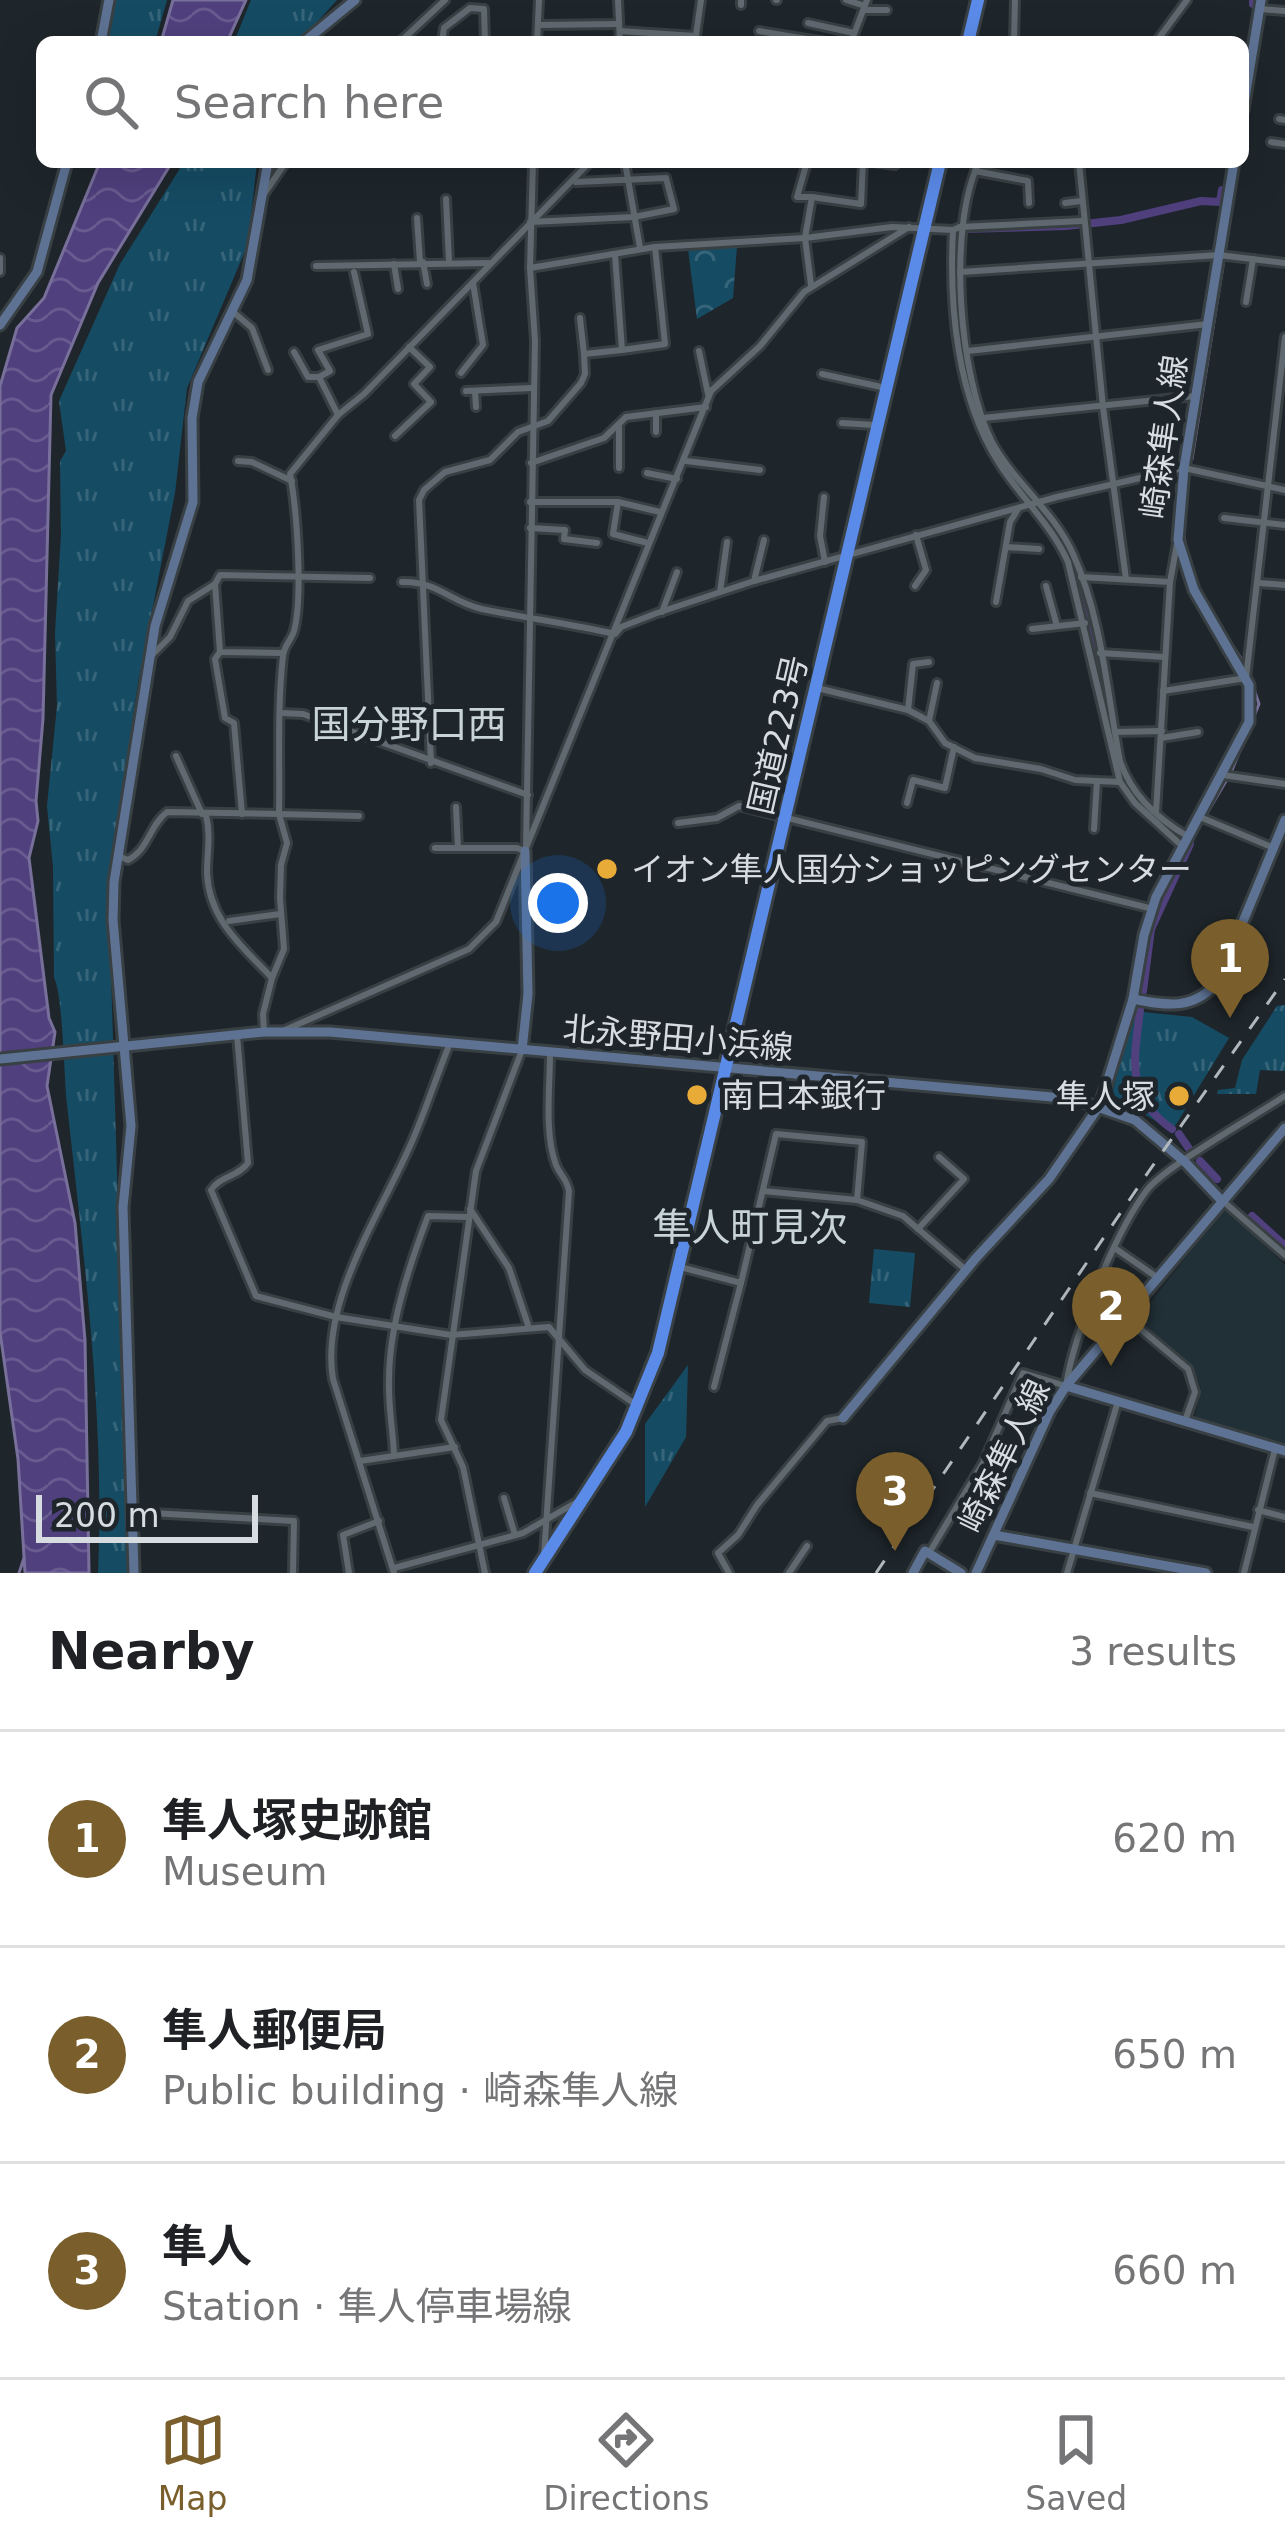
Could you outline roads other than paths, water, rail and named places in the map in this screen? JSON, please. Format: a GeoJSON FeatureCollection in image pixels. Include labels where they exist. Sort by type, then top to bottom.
{"type":"FeatureCollection","features":[{"type":"Feature","properties":{"kind":"highway"},"geometry":{"type":"LineString","coordinates":[[969,36],[978,0]]}},
{"type":"Feature","properties":{"kind":"highway","name":"国道223号"},"geometry":{"type":"LineString","coordinates":[[541,1569],[638,1406],[658,1353],[939,168]]}},
{"type":"Feature","properties":{"kind":"street"},"geometry":{"type":"LineString","coordinates":[[101,36],[109,0]]}},
{"type":"Feature","properties":{"kind":"street"},"geometry":{"type":"LineString","coordinates":[[311,36],[355,0]]}},
{"type":"Feature","properties":{"kind":"street"},"geometry":{"type":"LineString","coordinates":[[407,36],[446,0]]}},
{"type":"Feature","properties":{"kind":"street"},"geometry":{"type":"LineString","coordinates":[[537,36],[539,0]]}},
{"type":"Feature","properties":{"kind":"street"},"geometry":{"type":"LineString","coordinates":[[618,0],[620,36]]}},
{"type":"Feature","properties":{"kind":"street"},"geometry":{"type":"LineString","coordinates":[[695,36],[701,0]]}},
{"type":"Feature","properties":{"kind":"street"},"geometry":{"type":"LineString","coordinates":[[846,0],[887,10]]}},
{"type":"Feature","properties":{"kind":"street"},"geometry":{"type":"LineString","coordinates":[[1014,36],[1015,0]]}},
{"type":"Feature","properties":{"kind":"street"},"geometry":{"type":"LineString","coordinates":[[1160,36],[1187,0]]}},
{"type":"Feature","properties":{"kind":"street"},"geometry":{"type":"LineString","coordinates":[[1249,73],[1260,4],[1285,11]]}},
{"type":"Feature","properties":{"kind":"street"},"geometry":{"type":"LineString","coordinates":[[853,36],[865,5]]}},
{"type":"Feature","properties":{"kind":"street"},"geometry":{"type":"LineString","coordinates":[[443,36],[445,28],[470,8],[484,11],[485,36]]}},
{"type":"Feature","properties":{"kind":"street"},"geometry":{"type":"LineString","coordinates":[[808,23],[846,36]]}},
{"type":"Feature","properties":{"kind":"street"},"geometry":{"type":"LineString","coordinates":[[538,25],[620,28],[649,36]]}},
{"type":"Feature","properties":{"kind":"street"},"geometry":{"type":"LineString","coordinates":[[759,32],[775,36]]}},
{"type":"Feature","properties":{"kind":"street"},"geometry":{"type":"LineString","coordinates":[[1271,142],[1285,144]]}},
{"type":"Feature","properties":{"kind":"street"},"geometry":{"type":"LineString","coordinates":[[0,325],[37,272],[65,168]]}},
{"type":"Feature","properties":{"kind":"street"},"geometry":{"type":"LineString","coordinates":[[134,1573],[123,1207],[131,1126],[113,920],[118,856],[150,658],[167,581],[193,502],[192,418],[198,382],[254,252],[267,168]]}},
{"type":"Feature","properties":{"kind":"street"},"geometry":{"type":"LineString","coordinates":[[263,195],[282,168]]}},
{"type":"Feature","properties":{"kind":"street"},"geometry":{"type":"LineString","coordinates":[[485,1573],[455,1447],[441,1420],[468,1206],[476,1171],[523,1050],[528,994],[525,851],[533,168]]}},
{"type":"Feature","properties":{"kind":"street"},"geometry":{"type":"LineString","coordinates":[[264,1032],[263,1014],[284,949],[281,865],[287,843],[279,814],[280,712],[283,653],[293,632],[297,534],[290,474],[338,415],[585,168]]}},
{"type":"Feature","properties":{"kind":"street"},"geometry":{"type":"LineString","coordinates":[[626,168],[640,248]]}},
{"type":"Feature","properties":{"kind":"street"},"geometry":{"type":"LineString","coordinates":[[805,168],[797,197],[861,204],[863,168]]}},
{"type":"Feature","properties":{"kind":"street"},"geometry":{"type":"LineString","coordinates":[[976,168],[957,228],[957,272],[972,407],[998,460],[1063,535],[1082,577],[1128,781],[1184,841]]}},
{"type":"Feature","properties":{"kind":"street"},"geometry":{"type":"LineString","coordinates":[[1079,168],[1126,579]]}},
{"type":"Feature","properties":{"kind":"street","name":"崎森隼人線"},"geometry":{"type":"LineString","coordinates":[[1233,168],[1184,468],[1178,540],[1194,590],[1246,678]]}},
{"type":"Feature","properties":{"kind":"street"},"geometry":{"type":"LineString","coordinates":[[975,171],[1028,182],[1028,203]]}},
{"type":"Feature","properties":{"kind":"street"},"geometry":{"type":"LineString","coordinates":[[530,222],[634,218],[674,209],[666,178],[572,182]]}},
{"type":"Feature","properties":{"kind":"street"},"geometry":{"type":"LineString","coordinates":[[811,287],[805,238],[812,197]]}},
{"type":"Feature","properties":{"kind":"street"},"geometry":{"type":"LineString","coordinates":[[446,200],[449,261]]}},
{"type":"Feature","properties":{"kind":"street"},"geometry":{"type":"LineString","coordinates":[[1065,203],[1081,201]]}},
{"type":"Feature","properties":{"kind":"street"},"geometry":{"type":"LineString","coordinates":[[417,218],[427,284]]}},
{"type":"Feature","properties":{"kind":"street"},"geometry":{"type":"LineString","coordinates":[[530,268],[640,248],[805,238],[848,230],[1083,220]]}},
{"type":"Feature","properties":{"kind":"street"},"geometry":{"type":"LineString","coordinates":[[286,1030],[435,965],[482,940],[496,922],[710,391],[760,346],[811,287],[909,227]]}},
{"type":"Feature","properties":{"kind":"street"},"geometry":{"type":"LineString","coordinates":[[584,353],[665,344],[655,247]]}},
{"type":"Feature","properties":{"kind":"street"},"geometry":{"type":"LineString","coordinates":[[615,254],[622,350]]}},
{"type":"Feature","properties":{"kind":"street"},"geometry":{"type":"LineString","coordinates":[[957,272],[1219,255],[1285,263]]}},
{"type":"Feature","properties":{"kind":"street"},"geometry":{"type":"LineString","coordinates":[[0,258],[0,272]]}},
{"type":"Feature","properties":{"kind":"street"},"geometry":{"type":"LineString","coordinates":[[1246,302],[1253,259]]}},
{"type":"Feature","properties":{"kind":"street"},"geometry":{"type":"LineString","coordinates":[[316,266],[489,263]]}},
{"type":"Feature","properties":{"kind":"street"},"geometry":{"type":"LineString","coordinates":[[394,264],[398,290]]}},
{"type":"Feature","properties":{"kind":"street"},"geometry":{"type":"LineString","coordinates":[[294,352],[308,377],[319,377],[330,371],[318,350],[368,334],[354,272]]}},
{"type":"Feature","properties":{"kind":"street"},"geometry":{"type":"LineString","coordinates":[[957,272],[983,418],[993,443],[1068,562],[1120,782],[1135,803],[1184,841]]}},
{"type":"Feature","properties":{"kind":"street"},"geometry":{"type":"LineString","coordinates":[[461,373],[483,345],[473,283]]}},
{"type":"Feature","properties":{"kind":"street"},"geometry":{"type":"LineString","coordinates":[[232,311],[252,328],[268,370]]}},
{"type":"Feature","properties":{"kind":"street"},"geometry":{"type":"LineString","coordinates":[[431,763],[419,500],[445,472],[490,460],[518,432],[548,422],[585,374],[580,318]]}},
{"type":"Feature","properties":{"kind":"street"},"geometry":{"type":"LineString","coordinates":[[968,351],[1208,324]]}},
{"type":"Feature","properties":{"kind":"street"},"geometry":{"type":"LineString","coordinates":[[729,1573],[718,1553],[826,1421],[843,1418],[1049,1179],[1100,1106],[1133,998],[1153,909],[1184,841],[1245,733],[1252,710],[1246,678],[1281,417],[1285,337]]}},
{"type":"Feature","properties":{"kind":"street"},"geometry":{"type":"LineString","coordinates":[[395,436],[431,402],[414,385],[430,367],[409,347]]}},
{"type":"Feature","properties":{"kind":"street"},"geometry":{"type":"LineString","coordinates":[[699,351],[709,397]]}},
{"type":"Feature","properties":{"kind":"street"},"geometry":{"type":"LineString","coordinates":[[822,374],[886,388]]}},
{"type":"Feature","properties":{"kind":"street"},"geometry":{"type":"LineString","coordinates":[[319,377],[338,415]]}},
{"type":"Feature","properties":{"kind":"street"},"geometry":{"type":"LineString","coordinates":[[476,407],[470,391],[533,388]]}},
{"type":"Feature","properties":{"kind":"street"},"geometry":{"type":"LineString","coordinates":[[983,418],[1196,396]]}},
{"type":"Feature","properties":{"kind":"street"},"geometry":{"type":"LineString","coordinates":[[647,402],[656,432]]}},
{"type":"Feature","properties":{"kind":"street"},"geometry":{"type":"LineString","coordinates":[[530,463],[604,438],[626,416],[706,407]]}},
{"type":"Feature","properties":{"kind":"street"},"geometry":{"type":"LineString","coordinates":[[842,424],[878,426]]}},
{"type":"Feature","properties":{"kind":"street"},"geometry":{"type":"LineString","coordinates":[[619,427],[620,468]]}},
{"type":"Feature","properties":{"kind":"street"},"geometry":{"type":"LineString","coordinates":[[238,461],[252,462],[292,481]]}},
{"type":"Feature","properties":{"kind":"street"},"geometry":{"type":"LineString","coordinates":[[685,461],[760,470]]}},
{"type":"Feature","properties":{"kind":"street"},"geometry":{"type":"LineString","coordinates":[[615,634],[621,627],[754,581],[1184,468],[1285,490]]}},
{"type":"Feature","properties":{"kind":"street"},"geometry":{"type":"LineString","coordinates":[[647,473],[677,479]]}},
{"type":"Feature","properties":{"kind":"street"},"geometry":{"type":"LineString","coordinates":[[824,497],[820,536],[825,562]]}},
{"type":"Feature","properties":{"kind":"street"},"geometry":{"type":"LineString","coordinates":[[530,502],[618,502],[660,512]]}},
{"type":"Feature","properties":{"kind":"street"},"geometry":{"type":"LineString","coordinates":[[618,502],[613,534],[648,543]]}},
{"type":"Feature","properties":{"kind":"street"},"geometry":{"type":"LineString","coordinates":[[996,602],[1010,522],[1018,508]]}},
{"type":"Feature","properties":{"kind":"street"},"geometry":{"type":"LineString","coordinates":[[1224,518],[1285,525]]}},
{"type":"Feature","properties":{"kind":"street"},"geometry":{"type":"LineString","coordinates":[[530,527],[565,530],[564,539],[582,545],[597,543]]}},
{"type":"Feature","properties":{"kind":"street"},"geometry":{"type":"LineString","coordinates":[[915,586],[926,570],[916,535]]}},
{"type":"Feature","properties":{"kind":"street"},"geometry":{"type":"LineString","coordinates":[[754,581],[764,540]]}},
{"type":"Feature","properties":{"kind":"street"},"geometry":{"type":"LineString","coordinates":[[1156,813],[1169,582],[1178,540]]}},
{"type":"Feature","properties":{"kind":"street"},"geometry":{"type":"LineString","coordinates":[[720,592],[727,542]]}},
{"type":"Feature","properties":{"kind":"street"},"geometry":{"type":"LineString","coordinates":[[1006,547],[1039,549]]}},
{"type":"Feature","properties":{"kind":"street"},"geometry":{"type":"LineString","coordinates":[[662,612],[677,572]]}},
{"type":"Feature","properties":{"kind":"street"},"geometry":{"type":"LineString","coordinates":[[150,658],[170,637],[188,601],[215,584],[220,575],[370,578]]}},
{"type":"Feature","properties":{"kind":"street"},"geometry":{"type":"LineString","coordinates":[[1082,577],[1169,582]]}},
{"type":"Feature","properties":{"kind":"street"},"geometry":{"type":"LineString","coordinates":[[402,582],[421,581],[479,608],[615,634]]}},
{"type":"Feature","properties":{"kind":"street"},"geometry":{"type":"LineString","coordinates":[[1258,583],[1285,585]]}},
{"type":"Feature","properties":{"kind":"street"},"geometry":{"type":"LineString","coordinates":[[215,584],[219,697],[225,718],[234,723],[242,814]]}},
{"type":"Feature","properties":{"kind":"street"},"geometry":{"type":"LineString","coordinates":[[1046,586],[1057,626]]}},
{"type":"Feature","properties":{"kind":"street"},"geometry":{"type":"LineString","coordinates":[[1032,629],[1085,623]]}},
{"type":"Feature","properties":{"kind":"street"},"geometry":{"type":"LineString","coordinates":[[220,652],[283,653]]}},
{"type":"Feature","properties":{"kind":"street"},"geometry":{"type":"LineString","coordinates":[[1100,653],[1165,657]]}},
{"type":"Feature","properties":{"kind":"street"},"geometry":{"type":"LineString","coordinates":[[908,710],[913,664],[929,662]]}},
{"type":"Feature","properties":{"kind":"street"},"geometry":{"type":"LineString","coordinates":[[1163,691],[1246,678]]}},
{"type":"Feature","properties":{"kind":"street"},"geometry":{"type":"LineString","coordinates":[[929,722],[937,683]]}},
{"type":"Feature","properties":{"kind":"street"},"geometry":{"type":"LineString","coordinates":[[817,688],[908,710],[929,722],[946,743],[975,758],[1041,769],[1068,779],[1120,782]]}},
{"type":"Feature","properties":{"kind":"street"},"geometry":{"type":"LineString","coordinates":[[280,712],[303,714],[528,795]]}},
{"type":"Feature","properties":{"kind":"street"},"geometry":{"type":"LineString","coordinates":[[1115,732],[1198,732]]}},
{"type":"Feature","properties":{"kind":"street"},"geometry":{"type":"LineString","coordinates":[[944,803],[954,747]]}},
{"type":"Feature","properties":{"kind":"street"},"geometry":{"type":"LineString","coordinates":[[176,756],[204,814],[214,908],[221,924],[272,978]]}},
{"type":"Feature","properties":{"kind":"street"},"geometry":{"type":"LineString","coordinates":[[1223,775],[1285,784]]}},
{"type":"Feature","properties":{"kind":"street"},"geometry":{"type":"LineString","coordinates":[[907,803],[914,780],[945,788]]}},
{"type":"Feature","properties":{"kind":"street"},"geometry":{"type":"LineString","coordinates":[[1094,829],[1097,781]]}},
{"type":"Feature","properties":{"kind":"street"},"geometry":{"type":"LineString","coordinates":[[678,823],[717,818],[740,806],[1153,909]]}},
{"type":"Feature","properties":{"kind":"street"},"geometry":{"type":"LineString","coordinates":[[456,807],[458,848]]}},
{"type":"Feature","properties":{"kind":"street"},"geometry":{"type":"LineString","coordinates":[[118,856],[128,860],[137,855],[167,812],[359,816]]}},
{"type":"Feature","properties":{"kind":"street"},"geometry":{"type":"LineString","coordinates":[[1198,817],[1274,848]]}},
{"type":"Feature","properties":{"kind":"street"},"geometry":{"type":"LineString","coordinates":[[1133,998],[1182,1005],[1207,994],[1224,971],[1285,820]]}},
{"type":"Feature","properties":{"kind":"street"},"geometry":{"type":"LineString","coordinates":[[435,848],[525,851]]}},
{"type":"Feature","properties":{"kind":"street"},"geometry":{"type":"LineString","coordinates":[[230,921],[280,914]]}},
{"type":"Feature","properties":{"kind":"street","name":"北永野田小浜線"},"geometry":{"type":"LineString","coordinates":[[0,1059],[286,1030],[1039,1094],[1100,1106],[1135,1120],[1221,1200]]}},
{"type":"Feature","properties":{"kind":"street"},"geometry":{"type":"LineString","coordinates":[[237,1034],[248,1163],[241,1172],[214,1185],[213,1199],[256,1296],[336,1317],[451,1335],[549,1328],[585,1370],[638,1406]]}},
{"type":"Feature","properties":{"kind":"street"},"geometry":{"type":"LineString","coordinates":[[450,1042],[336,1317],[330,1360],[359,1461],[394,1571],[515,1535],[586,1497]]}},
{"type":"Feature","properties":{"kind":"street"},"geometry":{"type":"LineString","coordinates":[[541,1569],[569,1191],[553,1148],[550,1053]]}},
{"type":"Feature","properties":{"kind":"street"},"geometry":{"type":"LineString","coordinates":[[1066,1386],[1070,1356],[1116,1249],[1149,1187],[1285,1096]]}},
{"type":"Feature","properties":{"kind":"street"},"geometry":{"type":"LineString","coordinates":[[1284,1130],[1221,1200],[1285,1255]]}},
{"type":"Feature","properties":{"kind":"street"},"geometry":{"type":"LineString","coordinates":[[714,1387],[776,1134],[862,1142],[857,1200]]}},
{"type":"Feature","properties":{"kind":"street"},"geometry":{"type":"LineString","coordinates":[[918,1229],[964,1179],[939,1157]]}},
{"type":"Feature","properties":{"kind":"street"},"geometry":{"type":"LineString","coordinates":[[763,1192],[857,1200],[903,1216],[966,1270]]}},
{"type":"Feature","properties":{"kind":"street","name":"崎森隼人線"},"geometry":{"type":"LineString","coordinates":[[976,1573],[1066,1386],[1221,1200]]}},
{"type":"Feature","properties":{"kind":"street"},"geometry":{"type":"LineString","coordinates":[[468,1206],[509,1268],[529,1328]]}},
{"type":"Feature","properties":{"kind":"street"},"geometry":{"type":"LineString","coordinates":[[394,1455],[388,1376],[395,1327],[428,1216],[467,1217]]}},
{"type":"Feature","properties":{"kind":"street"},"geometry":{"type":"LineString","coordinates":[[1116,1249],[1158,1278]]}},
{"type":"Feature","properties":{"kind":"street"},"geometry":{"type":"LineString","coordinates":[[680,1267],[741,1283]]}},
{"type":"Feature","properties":{"kind":"street"},"geometry":{"type":"LineString","coordinates":[[1125,1316],[1192,1375],[1196,1392],[1185,1421]]}},
{"type":"Feature","properties":{"kind":"street"},"geometry":{"type":"LineString","coordinates":[[929,1553],[983,1463],[1023,1373],[1280,1450],[1253,1527],[1244,1573]]}},
{"type":"Feature","properties":{"kind":"street"},"geometry":{"type":"LineString","coordinates":[[1067,1573],[1118,1401]]}},
{"type":"Feature","properties":{"kind":"street"},"geometry":{"type":"LineString","coordinates":[[359,1461],[455,1447]]}},
{"type":"Feature","properties":{"kind":"street"},"geometry":{"type":"LineString","coordinates":[[1090,1493],[1253,1527]]}},
{"type":"Feature","properties":{"kind":"street"},"geometry":{"type":"LineString","coordinates":[[504,1498],[515,1535]]}},
{"type":"Feature","properties":{"kind":"street"},"geometry":{"type":"LineString","coordinates":[[1258,1510],[1285,1517]]}},
{"type":"Feature","properties":{"kind":"street"},"geometry":{"type":"LineString","coordinates":[[133,1513],[294,1521],[293,1573]]}},
{"type":"Feature","properties":{"kind":"street"},"geometry":{"type":"LineString","coordinates":[[349,1573],[343,1535],[379,1521]]}},
{"type":"Feature","properties":{"kind":"street"},"geometry":{"type":"LineString","coordinates":[[994,1535],[1206,1573]]}},
{"type":"Feature","properties":{"kind":"street"},"geometry":{"type":"LineString","coordinates":[[788,1573],[807,1546]]}},
{"type":"Feature","properties":{"kind":"street"},"geometry":{"type":"LineString","coordinates":[[914,1573],[926,1551],[962,1573]]}},
{"type":"Feature","properties":{"kind":"water"},"geometry":{"type":"Polygon","coordinates":[[[173,0],[246,0],[230,36],[163,36],[173,0]]]}},
{"type":"Feature","properties":{"kind":"water"},"geometry":{"type":"Polygon","coordinates":[[[98,168],[168,168],[98,283],[51,395],[43,719],[38,821],[29,858],[49,1018],[55,1032],[47,1086],[75,1223],[85,1340],[89,1573],[25,1573],[18,1459],[0,1332],[0,386],[17,328],[44,298],[98,168]]]}},
{"type":"Feature","properties":{"kind":"waterway"},"geometry":{"type":"LineString","coordinates":[[1225,251],[1238,168]]}},
{"type":"Feature","properties":{"kind":"waterway"},"geometry":{"type":"LineString","coordinates":[[966,229],[1121,220],[1201,201],[1220,202],[1222,190]]}},
{"type":"Feature","properties":{"kind":"waterway"},"geometry":{"type":"LineString","coordinates":[[956,244],[958,289]]}},
{"type":"Feature","properties":{"kind":"waterway"},"geometry":{"type":"LineString","coordinates":[[1192,459],[1224,259]]}},
{"type":"Feature","properties":{"kind":"waterway"},"geometry":{"type":"LineString","coordinates":[[1185,509],[1188,482]]}},
{"type":"Feature","properties":{"kind":"waterway"},"geometry":{"type":"LineString","coordinates":[[1041,509],[1077,584],[1093,638],[1108,721]]}},
{"type":"Feature","properties":{"kind":"waterway"},"geometry":{"type":"LineString","coordinates":[[1183,530],[1186,550]]}},
{"type":"Feature","properties":{"kind":"waterway"},"geometry":{"type":"LineString","coordinates":[[1225,634],[1246,666]]}},
{"type":"Feature","properties":{"kind":"waterway"},"geometry":{"type":"LineString","coordinates":[[1232,770],[1259,704],[1249,674]]}},
{"type":"Feature","properties":{"kind":"waterway"},"geometry":{"type":"LineString","coordinates":[[1119,771],[1141,804],[1177,836]]}},
{"type":"Feature","properties":{"kind":"waterway"},"geometry":{"type":"LineString","coordinates":[[1206,815],[1226,781]]}},
{"type":"Feature","properties":{"kind":"waterway"},"geometry":{"type":"LineString","coordinates":[[1190,844],[1201,823]]}},
{"type":"Feature","properties":{"kind":"waterway"},"geometry":{"type":"LineString","coordinates":[[1143,991],[1151,929],[1190,844]]}},
{"type":"Feature","properties":{"kind":"waterway"},"geometry":{"type":"LineString","coordinates":[[1140,1010],[1136,1076],[1146,1104],[1172,1129]]}},
{"type":"Feature","properties":{"kind":"waterway"},"geometry":{"type":"LineString","coordinates":[[1179,1134],[1192,1153]]}},
{"type":"Feature","properties":{"kind":"waterway"},"geometry":{"type":"LineString","coordinates":[[1200,1161],[1217,1179]]}},
{"type":"Feature","properties":{"kind":"waterway"},"geometry":{"type":"LineString","coordinates":[[1252,1216],[1285,1246]]}},
{"type":"Feature","properties":{"kind":"waterway"},"geometry":{"type":"LineString","coordinates":[[19,1573],[24,1558]]}},
{"type":"Feature","properties":{"kind":"railway"},"geometry":{"type":"LineString","coordinates":[[876,1573],[1285,979]]}},
{"type":"Feature","properties":{"kind":"place","name":"イオン隼人国分ショッピングセンター"},"geometry":{"type":"Point","coordinates":[607,869]}},
{"type":"Feature","properties":{"kind":"place","name":"隼人塚史跡館"},"geometry":{"type":"Point","coordinates":[1230,1018]}},
{"type":"Feature","properties":{"kind":"place","name":"南日本銀行"},"geometry":{"type":"Point","coordinates":[697,1095]}},
{"type":"Feature","properties":{"kind":"place","name":"隼人塚"},"geometry":{"type":"Point","coordinates":[1179,1096]}},
{"type":"Feature","properties":{"kind":"place","name":"隼人郵便局"},"geometry":{"type":"Point","coordinates":[1111,1366]}},
{"type":"Feature","properties":{"kind":"place","name":"隼人"},"geometry":{"type":"Point","coordinates":[895,1551]}},
{"type":"Feature","properties":{"kind":"district","name":"国分野口西"},"geometry":{"type":"Point","coordinates":[409,724]}},
{"type":"Feature","properties":{"kind":"district","name":"隼人町見次"},"geometry":{"type":"Point","coordinates":[750,1227]}}]}
